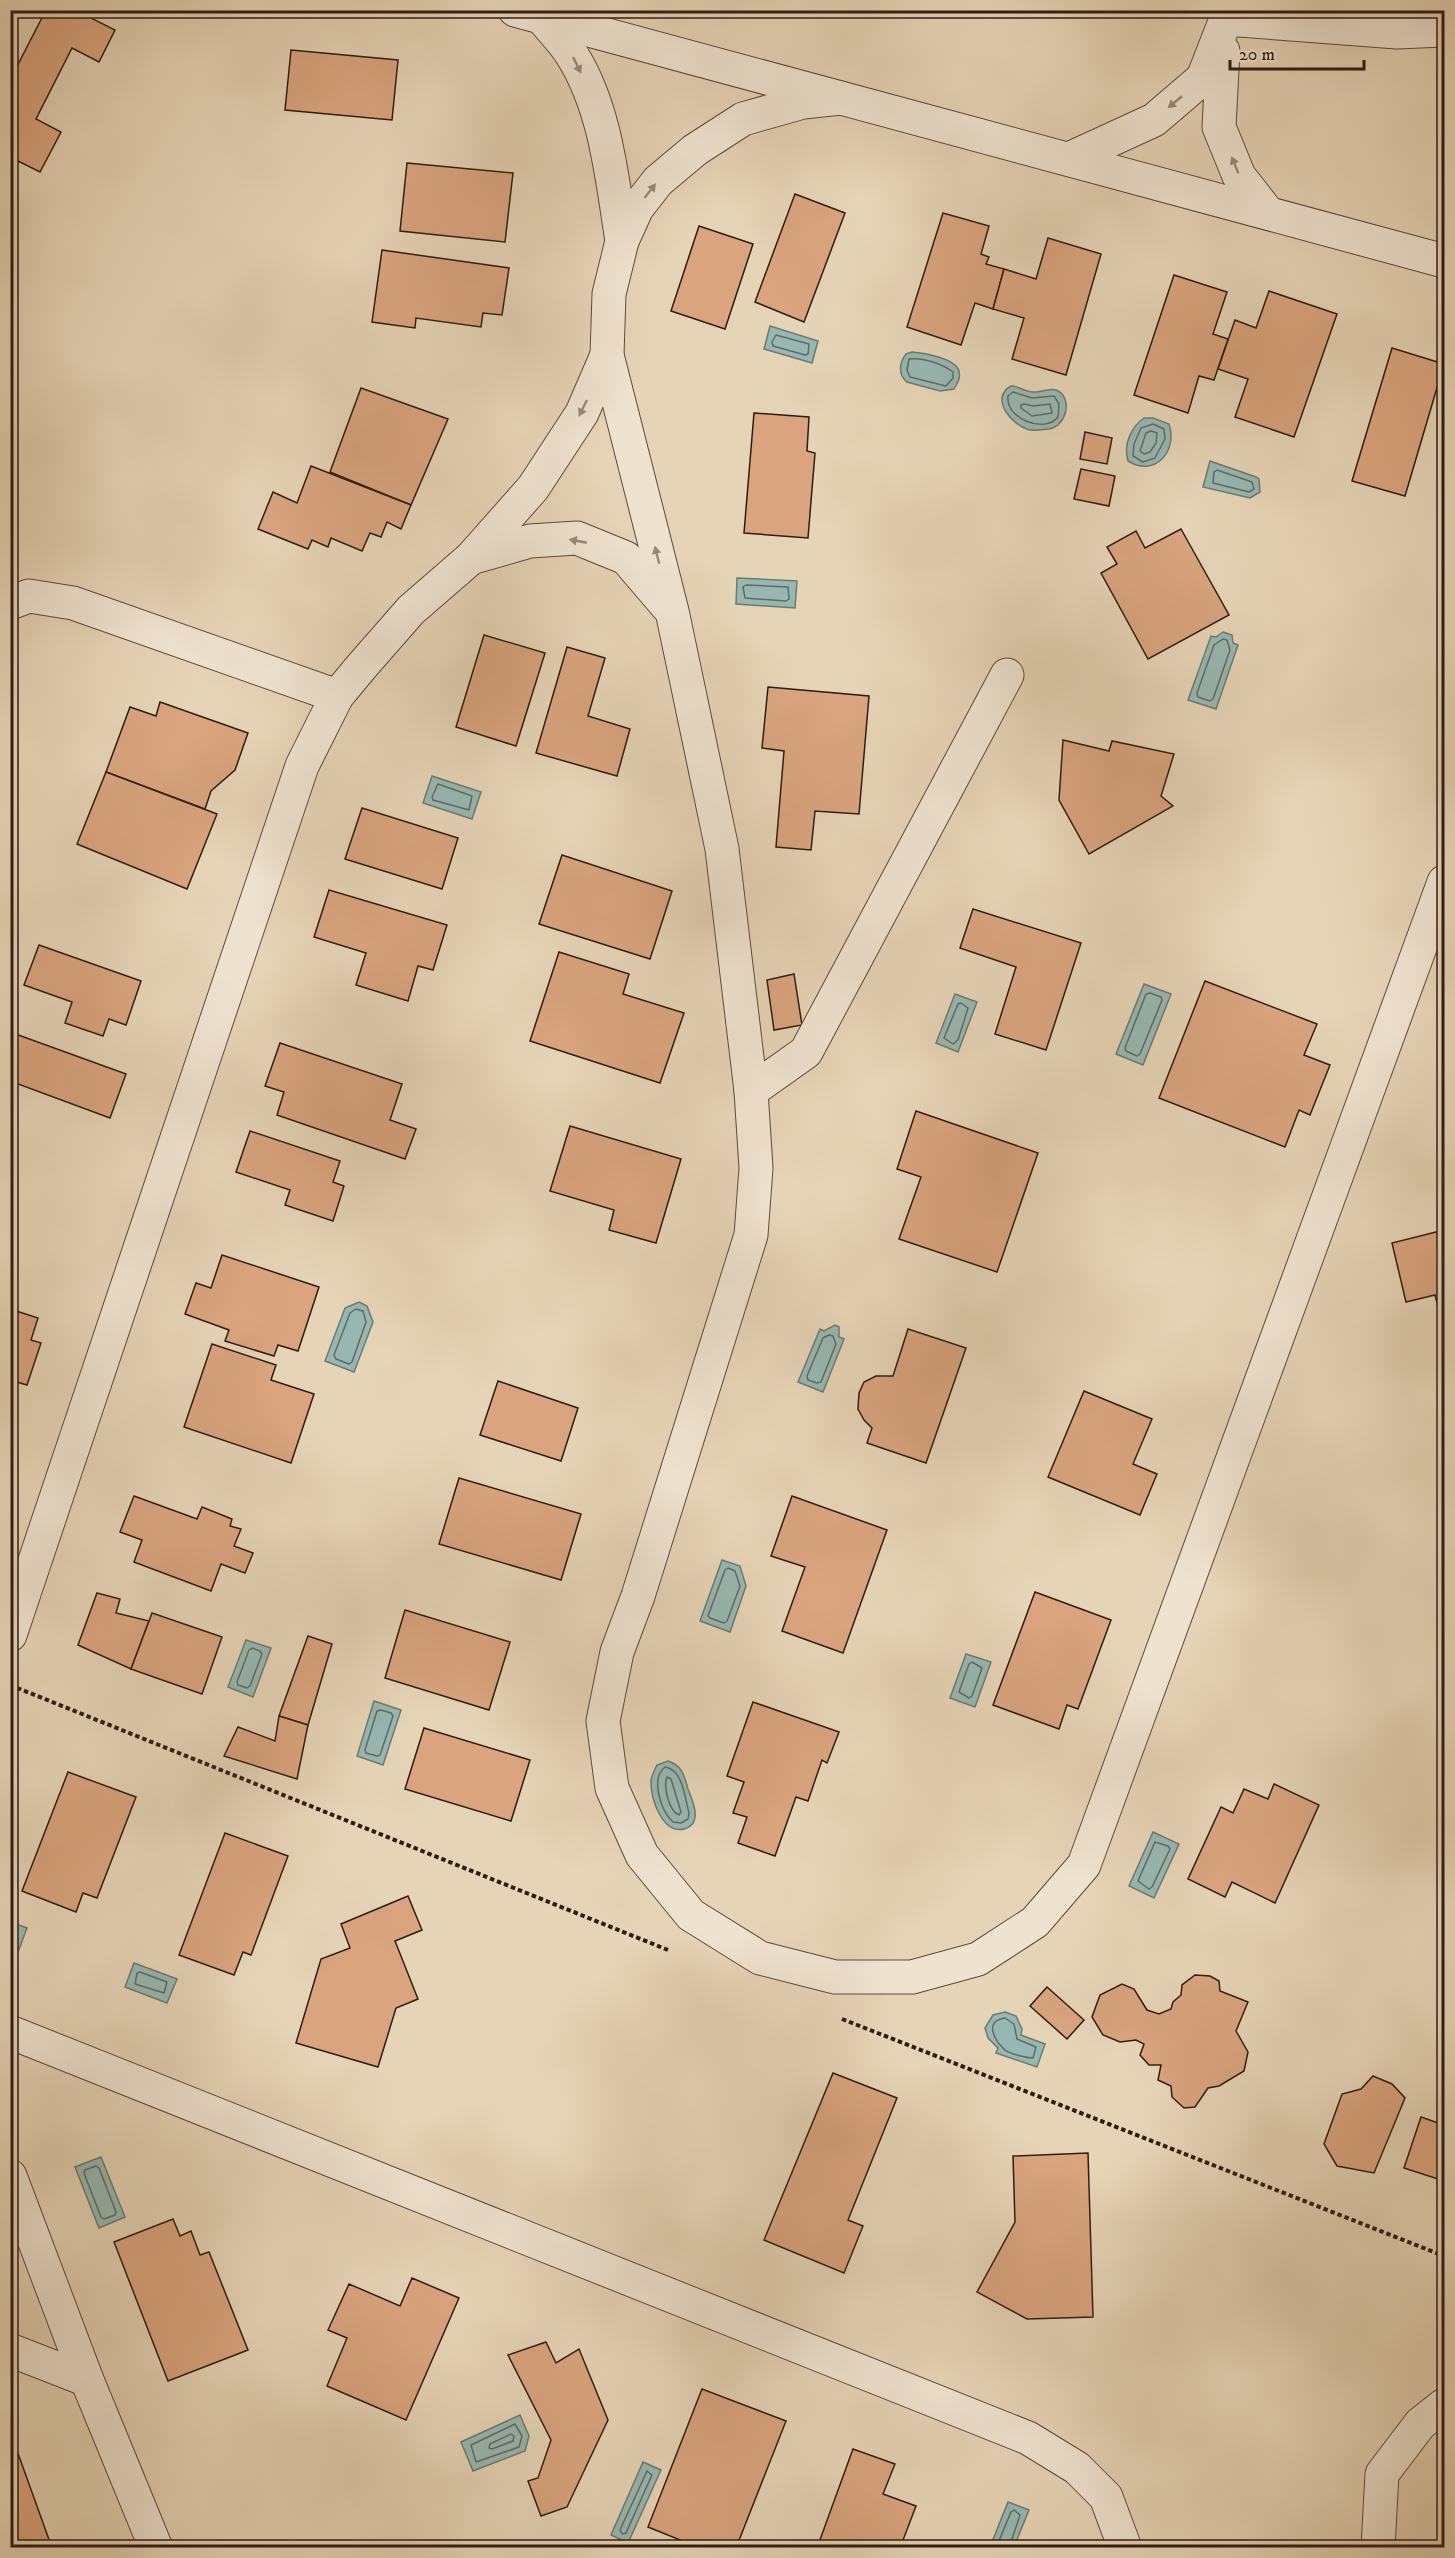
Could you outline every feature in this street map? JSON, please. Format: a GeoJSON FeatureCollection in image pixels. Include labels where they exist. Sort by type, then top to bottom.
{"type":"FeatureCollection","features":[{"type":"Feature","properties":{"kind":"street"},"geometry":{"type":"LineString","coordinates":[[529,15],[1444,261]]}},
{"type":"Feature","properties":{"kind":"street"},"geometry":{"type":"LineString","coordinates":[[529,15],[572,54],[591,94],[608,158],[622,241]]}},
{"type":"Feature","properties":{"kind":"street"},"geometry":{"type":"LineString","coordinates":[[1069,159],[1154,120],[1203,78],[1227,15]]}},
{"type":"Feature","properties":{"kind":"street"},"geometry":{"type":"LineString","coordinates":[[1227,15],[1397,32],[1444,30]]}},
{"type":"Feature","properties":{"kind":"street"},"geometry":{"type":"LineString","coordinates":[[1227,15],[1220,85],[1219,127],[1239,176],[1268,213]]}},
{"type":"Feature","properties":{"kind":"street"},"geometry":{"type":"LineString","coordinates":[[843,98],[803,102],[743,119],[695,150],[658,181],[637,208],[622,241],[609,294],[607,355],[672,612],[722,849],[751,1091],[756,1168],[751,1235],[638,1596],[617,1652],[603,1720],[612,1788],[642,1855],[691,1915],[760,1958],[835,1977],[912,1977],[978,1959],[1035,1922],[1084,1865],[1444,882]]}},
{"type":"Feature","properties":{"kind":"street"},"geometry":{"type":"LineString","coordinates":[[10,1635],[302,766],[337,696],[411,610],[471,558],[533,488],[582,413],[607,355]]}},
{"type":"Feature","properties":{"kind":"street"},"geometry":{"type":"LineString","coordinates":[[471,558],[530,541],[577,538],[626,558],[672,612]]}},
{"type":"Feature","properties":{"kind":"street"},"geometry":{"type":"LineString","coordinates":[[10,603],[29,596],[73,603],[337,696]]}},
{"type":"Feature","properties":{"kind":"street"},"geometry":{"type":"LineString","coordinates":[[751,1091],[806,1052],[1007,675]]}},
{"type":"Feature","properties":{"kind":"street"},"geometry":{"type":"LineString","coordinates":[[10,2032],[1028,2438],[1077,2468],[1106,2497],[1125,2547]]}},
{"type":"Feature","properties":{"kind":"street"},"geometry":{"type":"LineString","coordinates":[[10,2176],[87,2380],[156,2547]]}},
{"type":"Feature","properties":{"kind":"street"},"geometry":{"type":"LineString","coordinates":[[10,2350],[87,2380]]}},
{"type":"Feature","properties":{"kind":"street"},"geometry":{"type":"LineString","coordinates":[[1378,2547],[1382,2474],[1420,2424],[1444,2404]]}},
{"type":"Feature","properties":{"kind":"water"},"geometry":{"type":"Polygon","coordinates":[[[770,326],[818,341],[812,363],[764,349],[770,326]]]}},
{"type":"Feature","properties":{"kind":"water"},"geometry":{"type":"Polygon","coordinates":[[[912,352],[938,357],[956,366],[959,376],[954,389],[940,391],[907,382],[902,376],[901,365],[906,354],[912,352]]]}},
{"type":"Feature","properties":{"kind":"water"},"geometry":{"type":"Polygon","coordinates":[[[1011,386],[1030,392],[1056,390],[1062,394],[1066,411],[1060,423],[1049,429],[1030,430],[1016,423],[1005,411],[1002,397],[1011,386]]]}},
{"type":"Feature","properties":{"kind":"water"},"geometry":{"type":"Polygon","coordinates":[[[1144,418],[1153,418],[1169,424],[1171,434],[1170,444],[1162,459],[1147,466],[1128,461],[1127,455],[1129,437],[1135,426],[1144,418]]]}},
{"type":"Feature","properties":{"kind":"water"},"geometry":{"type":"Polygon","coordinates":[[[1210,461],[1256,477],[1259,479],[1260,492],[1250,498],[1203,487],[1210,461]]]}},
{"type":"Feature","properties":{"kind":"water"},"geometry":{"type":"Polygon","coordinates":[[[737,578],[797,581],[795,608],[736,604],[737,578]]]}},
{"type":"Feature","properties":{"kind":"water"},"geometry":{"type":"Polygon","coordinates":[[[1223,632],[1232,635],[1233,643],[1238,645],[1216,709],[1188,700],[1211,636],[1216,637],[1223,632]]]}},
{"type":"Feature","properties":{"kind":"water"},"geometry":{"type":"Polygon","coordinates":[[[432,776],[481,792],[472,819],[423,803],[432,776]]]}},
{"type":"Feature","properties":{"kind":"water"},"geometry":{"type":"Polygon","coordinates":[[[1144,984],[1171,994],[1143,1065],[1116,1054],[1144,984]]]}},
{"type":"Feature","properties":{"kind":"water"},"geometry":{"type":"Polygon","coordinates":[[[955,994],[977,1002],[958,1052],[936,1043],[955,994]]]}},
{"type":"Feature","properties":{"kind":"water"},"geometry":{"type":"Polygon","coordinates":[[[359,1302],[367,1306],[373,1322],[354,1372],[325,1361],[345,1308],[359,1302]]]}},
{"type":"Feature","properties":{"kind":"water"},"geometry":{"type":"Polygon","coordinates":[[[835,1325],[839,1327],[839,1337],[844,1339],[823,1392],[798,1382],[820,1329],[824,1331],[835,1325]]]}},
{"type":"Feature","properties":{"kind":"water"},"geometry":{"type":"Polygon","coordinates":[[[722,1560],[740,1566],[746,1586],[730,1632],[700,1621],[722,1560]]]}},
{"type":"Feature","properties":{"kind":"water"},"geometry":{"type":"Polygon","coordinates":[[[246,1640],[271,1648],[253,1697],[228,1687],[246,1640]]]}},
{"type":"Feature","properties":{"kind":"water"},"geometry":{"type":"Polygon","coordinates":[[[966,1654],[991,1662],[975,1707],[950,1698],[966,1654]]]}},
{"type":"Feature","properties":{"kind":"water"},"geometry":{"type":"Polygon","coordinates":[[[374,1701],[401,1710],[383,1765],[357,1756],[374,1701]]]}},
{"type":"Feature","properties":{"kind":"water"},"geometry":{"type":"Polygon","coordinates":[[[668,1761],[682,1772],[694,1805],[693,1822],[684,1829],[676,1829],[664,1821],[653,1797],[651,1782],[653,1773],[657,1765],[668,1761]]]}},
{"type":"Feature","properties":{"kind":"water"},"geometry":{"type":"Polygon","coordinates":[[[1153,1832],[1179,1844],[1154,1898],[1129,1886],[1153,1832]]]}},
{"type":"Feature","properties":{"kind":"water"},"geometry":{"type":"Polygon","coordinates":[[[11,1922],[27,1928],[18,1952],[11,1949],[11,1922]]]}},
{"type":"Feature","properties":{"kind":"water"},"geometry":{"type":"Polygon","coordinates":[[[134,1963],[177,1979],[167,2003],[125,1987],[134,1963]]]}},
{"type":"Feature","properties":{"kind":"water"},"geometry":{"type":"Polygon","coordinates":[[[1005,2012],[1016,2016],[1022,2029],[1021,2035],[1045,2044],[1037,2067],[996,2053],[998,2048],[988,2038],[985,2028],[993,2015],[1005,2012]]]}},
{"type":"Feature","properties":{"kind":"water"},"geometry":{"type":"Polygon","coordinates":[[[101,2157],[125,2217],[99,2228],[75,2167],[101,2157]]]}},
{"type":"Feature","properties":{"kind":"water"},"geometry":{"type":"Polygon","coordinates":[[[520,2415],[529,2436],[525,2451],[473,2471],[461,2442],[520,2415]]]}},
{"type":"Feature","properties":{"kind":"water"},"geometry":{"type":"Polygon","coordinates":[[[643,2462],[661,2470],[628,2543],[611,2535],[643,2462]]]}},
{"type":"Feature","properties":{"kind":"water"},"geometry":{"type":"Polygon","coordinates":[[[1008,2502],[1029,2510],[1014,2547],[990,2547],[1008,2502]]]}},
{"type":"Feature","properties":{"kind":"building"},"geometry":{"type":"Polygon","coordinates":[[[46,10],[87,10],[85,15],[115,30],[99,62],[72,48],[36,119],[61,132],[40,172],[10,157],[10,80],[46,10]]]}},
{"type":"Feature","properties":{"kind":"building"},"geometry":{"type":"Polygon","coordinates":[[[291,50],[398,60],[392,120],[285,110],[291,50]]]}},
{"type":"Feature","properties":{"kind":"building"},"geometry":{"type":"Polygon","coordinates":[[[407,163],[513,173],[505,242],[400,231],[407,163]]]}},
{"type":"Feature","properties":{"kind":"building"},"geometry":{"type":"Polygon","coordinates":[[[795,194],[845,213],[804,322],[755,302],[795,194]]]}},
{"type":"Feature","properties":{"kind":"building"},"geometry":{"type":"Polygon","coordinates":[[[943,213],[989,226],[981,254],[989,257],[986,264],[1004,269],[993,309],[975,303],[961,345],[907,327],[943,213]]]}},
{"type":"Feature","properties":{"kind":"building"},"geometry":{"type":"Polygon","coordinates":[[[699,226],[753,244],[725,329],[671,311],[699,226]]]}},
{"type":"Feature","properties":{"kind":"building"},"geometry":{"type":"Polygon","coordinates":[[[1048,238],[1101,254],[1066,375],[1012,359],[1024,318],[993,309],[1004,269],[1036,279],[1048,238]]]}},
{"type":"Feature","properties":{"kind":"building"},"geometry":{"type":"Polygon","coordinates":[[[382,250],[509,268],[502,315],[483,313],[481,327],[416,318],[415,328],[372,322],[382,250]]]}},
{"type":"Feature","properties":{"kind":"building"},"geometry":{"type":"Polygon","coordinates":[[[1174,275],[1227,292],[1213,334],[1228,339],[1214,380],[1199,376],[1188,413],[1134,395],[1174,275]]]}},
{"type":"Feature","properties":{"kind":"building"},"geometry":{"type":"Polygon","coordinates":[[[1269,291],[1337,314],[1294,437],[1235,417],[1248,379],[1218,369],[1235,320],[1256,328],[1269,291]]]}},
{"type":"Feature","properties":{"kind":"building"},"geometry":{"type":"Polygon","coordinates":[[[1392,348],[1444,364],[1405,496],[1352,481],[1392,348]]]}},
{"type":"Feature","properties":{"kind":"building"},"geometry":{"type":"Polygon","coordinates":[[[361,388],[448,419],[411,505],[330,472],[361,388]]]}},
{"type":"Feature","properties":{"kind":"building"},"geometry":{"type":"Polygon","coordinates":[[[754,413],[809,417],[807,451],[815,453],[808,538],[744,533],[754,413]]]}},
{"type":"Feature","properties":{"kind":"building"},"geometry":{"type":"Polygon","coordinates":[[[1085,432],[1112,438],[1107,464],[1080,459],[1085,432]]]}},
{"type":"Feature","properties":{"kind":"building"},"geometry":{"type":"Polygon","coordinates":[[[311,466],[411,505],[401,529],[387,522],[381,537],[370,533],[362,551],[331,538],[328,547],[312,540],[308,549],[258,529],[273,492],[297,503],[311,466]]]}},
{"type":"Feature","properties":{"kind":"building"},"geometry":{"type":"Polygon","coordinates":[[[1081,469],[1115,476],[1109,506],[1074,499],[1081,469]]]}},
{"type":"Feature","properties":{"kind":"building"},"geometry":{"type":"Polygon","coordinates":[[[1181,529],[1229,615],[1148,659],[1101,573],[1117,564],[1107,547],[1136,531],[1145,548],[1181,529]]]}},
{"type":"Feature","properties":{"kind":"building"},"geometry":{"type":"Polygon","coordinates":[[[484,635],[545,653],[516,746],[456,727],[484,635]]]}},
{"type":"Feature","properties":{"kind":"building"},"geometry":{"type":"Polygon","coordinates":[[[567,647],[605,658],[588,716],[630,729],[617,776],[536,753],[567,647]]]}},
{"type":"Feature","properties":{"kind":"building"},"geometry":{"type":"Polygon","coordinates":[[[768,687],[869,696],[859,814],[815,811],[811,850],[776,847],[784,751],[762,748],[768,687]]]}},
{"type":"Feature","properties":{"kind":"building"},"geometry":{"type":"Polygon","coordinates":[[[160,702],[248,733],[235,770],[211,791],[205,809],[106,772],[130,707],[156,716],[160,702]]]}},
{"type":"Feature","properties":{"kind":"building"},"geometry":{"type":"Polygon","coordinates":[[[1063,740],[1109,751],[1112,741],[1174,754],[1161,796],[1173,806],[1089,854],[1059,800],[1063,740]]]}},
{"type":"Feature","properties":{"kind":"building"},"geometry":{"type":"Polygon","coordinates":[[[106,772],[217,814],[187,889],[77,844],[106,772]]]}},
{"type":"Feature","properties":{"kind":"building"},"geometry":{"type":"Polygon","coordinates":[[[362,808],[458,838],[442,889],[345,859],[362,808]]]}},
{"type":"Feature","properties":{"kind":"building"},"geometry":{"type":"Polygon","coordinates":[[[562,855],[672,891],[650,959],[539,924],[562,855]]]}},
{"type":"Feature","properties":{"kind":"building"},"geometry":{"type":"Polygon","coordinates":[[[329,890],[447,925],[433,970],[418,966],[408,1001],[356,985],[366,953],[314,937],[329,890]]]}},
{"type":"Feature","properties":{"kind":"building"},"geometry":{"type":"Polygon","coordinates":[[[973,909],[1081,943],[1046,1050],[995,1034],[1016,967],[960,948],[973,909]]]}},
{"type":"Feature","properties":{"kind":"building"},"geometry":{"type":"Polygon","coordinates":[[[39,945],[141,981],[126,1025],[109,1019],[103,1036],[65,1023],[72,1002],[24,985],[39,945]]]}},
{"type":"Feature","properties":{"kind":"building"},"geometry":{"type":"Polygon","coordinates":[[[559,952],[629,974],[623,994],[684,1013],[660,1083],[530,1041],[559,952]]]}},
{"type":"Feature","properties":{"kind":"building"},"geometry":{"type":"Polygon","coordinates":[[[794,974],[802,1025],[774,1030],[767,980],[794,974]]]}},
{"type":"Feature","properties":{"kind":"building"},"geometry":{"type":"Polygon","coordinates":[[[1205,981],[1317,1024],[1304,1055],[1330,1065],[1310,1115],[1299,1110],[1285,1147],[1159,1098],[1205,981]]]}},
{"type":"Feature","properties":{"kind":"building"},"geometry":{"type":"Polygon","coordinates":[[[10,1032],[126,1074],[110,1118],[10,1081],[10,1032]]]}},
{"type":"Feature","properties":{"kind":"building"},"geometry":{"type":"Polygon","coordinates":[[[280,1043],[402,1084],[390,1120],[416,1129],[405,1159],[277,1115],[284,1092],[265,1086],[280,1043]]]}},
{"type":"Feature","properties":{"kind":"building"},"geometry":{"type":"Polygon","coordinates":[[[916,1111],[1038,1153],[997,1272],[899,1239],[921,1177],[897,1169],[916,1111]]]}},
{"type":"Feature","properties":{"kind":"building"},"geometry":{"type":"Polygon","coordinates":[[[570,1126],[681,1159],[656,1243],[609,1230],[614,1210],[550,1191],[570,1126]]]}},
{"type":"Feature","properties":{"kind":"building"},"geometry":{"type":"Polygon","coordinates":[[[250,1131],[340,1161],[333,1182],[344,1186],[333,1221],[285,1205],[290,1190],[236,1172],[250,1131]]]}},
{"type":"Feature","properties":{"kind":"building"},"geometry":{"type":"Polygon","coordinates":[[[1444,1230],[1444,1318],[1441,1319],[1435,1295],[1406,1302],[1392,1243],[1444,1230]]]}},
{"type":"Feature","properties":{"kind":"building"},"geometry":{"type":"Polygon","coordinates":[[[222,1255],[319,1287],[298,1351],[278,1345],[274,1356],[225,1341],[229,1330],[185,1314],[196,1283],[211,1288],[222,1255]]]}},
{"type":"Feature","properties":{"kind":"building"},"geometry":{"type":"Polygon","coordinates":[[[10,1309],[38,1318],[31,1340],[41,1343],[27,1385],[10,1380],[10,1309]]]}},
{"type":"Feature","properties":{"kind":"building"},"geometry":{"type":"Polygon","coordinates":[[[908,1329],[966,1348],[926,1463],[867,1443],[872,1428],[858,1409],[859,1393],[864,1382],[876,1376],[893,1376],[908,1329]]]}},
{"type":"Feature","properties":{"kind":"building"},"geometry":{"type":"Polygon","coordinates":[[[212,1344],[276,1365],[271,1380],[314,1394],[291,1463],[184,1427],[212,1344]]]}},
{"type":"Feature","properties":{"kind":"building"},"geometry":{"type":"Polygon","coordinates":[[[498,1381],[578,1408],[561,1461],[480,1435],[498,1381]]]}},
{"type":"Feature","properties":{"kind":"building"},"geometry":{"type":"Polygon","coordinates":[[[1084,1391],[1152,1419],[1133,1464],[1157,1474],[1140,1515],[1048,1477],[1084,1391]]]}},
{"type":"Feature","properties":{"kind":"building"},"geometry":{"type":"Polygon","coordinates":[[[459,1478],[581,1514],[561,1580],[439,1544],[459,1478]]]}},
{"type":"Feature","properties":{"kind":"building"},"geometry":{"type":"Polygon","coordinates":[[[134,1496],[197,1519],[202,1507],[232,1519],[230,1526],[241,1529],[234,1546],[253,1553],[245,1573],[221,1564],[211,1591],[134,1562],[142,1540],[120,1532],[134,1496]]]}},
{"type":"Feature","properties":{"kind":"building"},"geometry":{"type":"Polygon","coordinates":[[[792,1496],[887,1530],[843,1653],[782,1631],[805,1567],[771,1556],[792,1496]]]}},
{"type":"Feature","properties":{"kind":"building"},"geometry":{"type":"Polygon","coordinates":[[[1035,1592],[1111,1620],[1078,1709],[1067,1705],[1059,1729],[993,1705],[1035,1592]]]}},
{"type":"Feature","properties":{"kind":"building"},"geometry":{"type":"Polygon","coordinates":[[[97,1593],[120,1599],[116,1613],[149,1621],[131,1669],[78,1645],[97,1593]]]}},
{"type":"Feature","properties":{"kind":"building"},"geometry":{"type":"Polygon","coordinates":[[[405,1610],[510,1642],[489,1710],[385,1678],[405,1610]]]}},
{"type":"Feature","properties":{"kind":"building"},"geometry":{"type":"Polygon","coordinates":[[[152,1613],[222,1637],[202,1694],[131,1669],[152,1613]]]}},
{"type":"Feature","properties":{"kind":"building"},"geometry":{"type":"Polygon","coordinates":[[[308,1636],[332,1644],[308,1725],[279,1716],[308,1636]]]}},
{"type":"Feature","properties":{"kind":"building"},"geometry":{"type":"Polygon","coordinates":[[[753,1702],[839,1732],[827,1763],[822,1760],[808,1801],[796,1797],[775,1856],[738,1843],[747,1817],[733,1813],[744,1782],[727,1776],[753,1702]]]}},
{"type":"Feature","properties":{"kind":"building"},"geometry":{"type":"Polygon","coordinates":[[[279,1716],[308,1725],[297,1779],[224,1756],[238,1727],[275,1741],[279,1716]]]}},
{"type":"Feature","properties":{"kind":"building"},"geometry":{"type":"Polygon","coordinates":[[[424,1728],[530,1760],[511,1821],[405,1789],[424,1728]]]}},
{"type":"Feature","properties":{"kind":"building"},"geometry":{"type":"Polygon","coordinates":[[[68,1772],[136,1797],[97,1898],[83,1893],[76,1912],[22,1891],[68,1772]]]}},
{"type":"Feature","properties":{"kind":"building"},"geometry":{"type":"Polygon","coordinates":[[[1274,1784],[1319,1805],[1275,1903],[1232,1882],[1225,1897],[1188,1879],[1221,1807],[1233,1813],[1244,1789],[1268,1799],[1274,1784]]]}},
{"type":"Feature","properties":{"kind":"building"},"geometry":{"type":"Polygon","coordinates":[[[225,1833],[288,1856],[251,1955],[243,1952],[234,1975],[179,1955],[225,1833]]]}},
{"type":"Feature","properties":{"kind":"building"},"geometry":{"type":"Polygon","coordinates":[[[408,1896],[422,1930],[395,1941],[418,1999],[396,2008],[378,2067],[296,2043],[321,1959],[350,1948],[341,1924],[408,1896]]]}},
{"type":"Feature","properties":{"kind":"building"},"geometry":{"type":"Polygon","coordinates":[[[1195,1975],[1210,1976],[1219,1981],[1220,1991],[1248,2002],[1236,2031],[1248,2052],[1244,2071],[1219,2086],[1208,2088],[1195,2107],[1184,2108],[1172,2097],[1171,2086],[1158,2080],[1161,2065],[1149,2065],[1140,2055],[1144,2044],[1136,2040],[1120,2042],[1103,2035],[1092,2017],[1100,1995],[1122,1984],[1134,1989],[1147,2010],[1159,2014],[1171,2009],[1173,2002],[1181,1995],[1182,1985],[1195,1975]]]}},
{"type":"Feature","properties":{"kind":"building"},"geometry":{"type":"Polygon","coordinates":[[[1047,1987],[1084,2020],[1067,2039],[1030,2006],[1047,1987]]]}},
{"type":"Feature","properties":{"kind":"building"},"geometry":{"type":"Polygon","coordinates":[[[833,2073],[897,2098],[848,2220],[863,2226],[844,2273],[764,2240],[833,2073]]]}},
{"type":"Feature","properties":{"kind":"building"},"geometry":{"type":"Polygon","coordinates":[[[1373,2076],[1392,2084],[1405,2098],[1374,2173],[1337,2166],[1324,2144],[1342,2094],[1361,2089],[1373,2076]]]}},
{"type":"Feature","properties":{"kind":"building"},"geometry":{"type":"Polygon","coordinates":[[[1421,2117],[1444,2125],[1444,2181],[1404,2168],[1421,2117]]]}},
{"type":"Feature","properties":{"kind":"building"},"geometry":{"type":"Polygon","coordinates":[[[1088,2153],[1093,2317],[1027,2319],[977,2292],[1015,2222],[1013,2156],[1088,2153]]]}},
{"type":"Feature","properties":{"kind":"building"},"geometry":{"type":"Polygon","coordinates":[[[173,2219],[180,2236],[191,2231],[200,2255],[209,2252],[248,2350],[168,2381],[114,2242],[173,2219]]]}},
{"type":"Feature","properties":{"kind":"building"},"geometry":{"type":"Polygon","coordinates":[[[412,2278],[459,2298],[406,2420],[327,2386],[347,2338],[328,2330],[349,2284],[400,2306],[412,2278]]]}},
{"type":"Feature","properties":{"kind":"building"},"geometry":{"type":"Polygon","coordinates":[[[546,2342],[556,2363],[579,2349],[608,2420],[567,2507],[541,2516],[528,2481],[538,2478],[551,2440],[508,2355],[546,2342]]]}},
{"type":"Feature","properties":{"kind":"building"},"geometry":{"type":"Polygon","coordinates":[[[702,2389],[786,2421],[736,2548],[700,2548],[648,2527],[702,2389]]]}},
{"type":"Feature","properties":{"kind":"building"},"geometry":{"type":"Polygon","coordinates":[[[10,2431],[52,2548],[10,2548],[10,2431]]]}},
{"type":"Feature","properties":{"kind":"building"},"geometry":{"type":"Polygon","coordinates":[[[853,2449],[895,2464],[883,2494],[916,2506],[900,2548],[817,2548],[853,2449]]]}}]}
